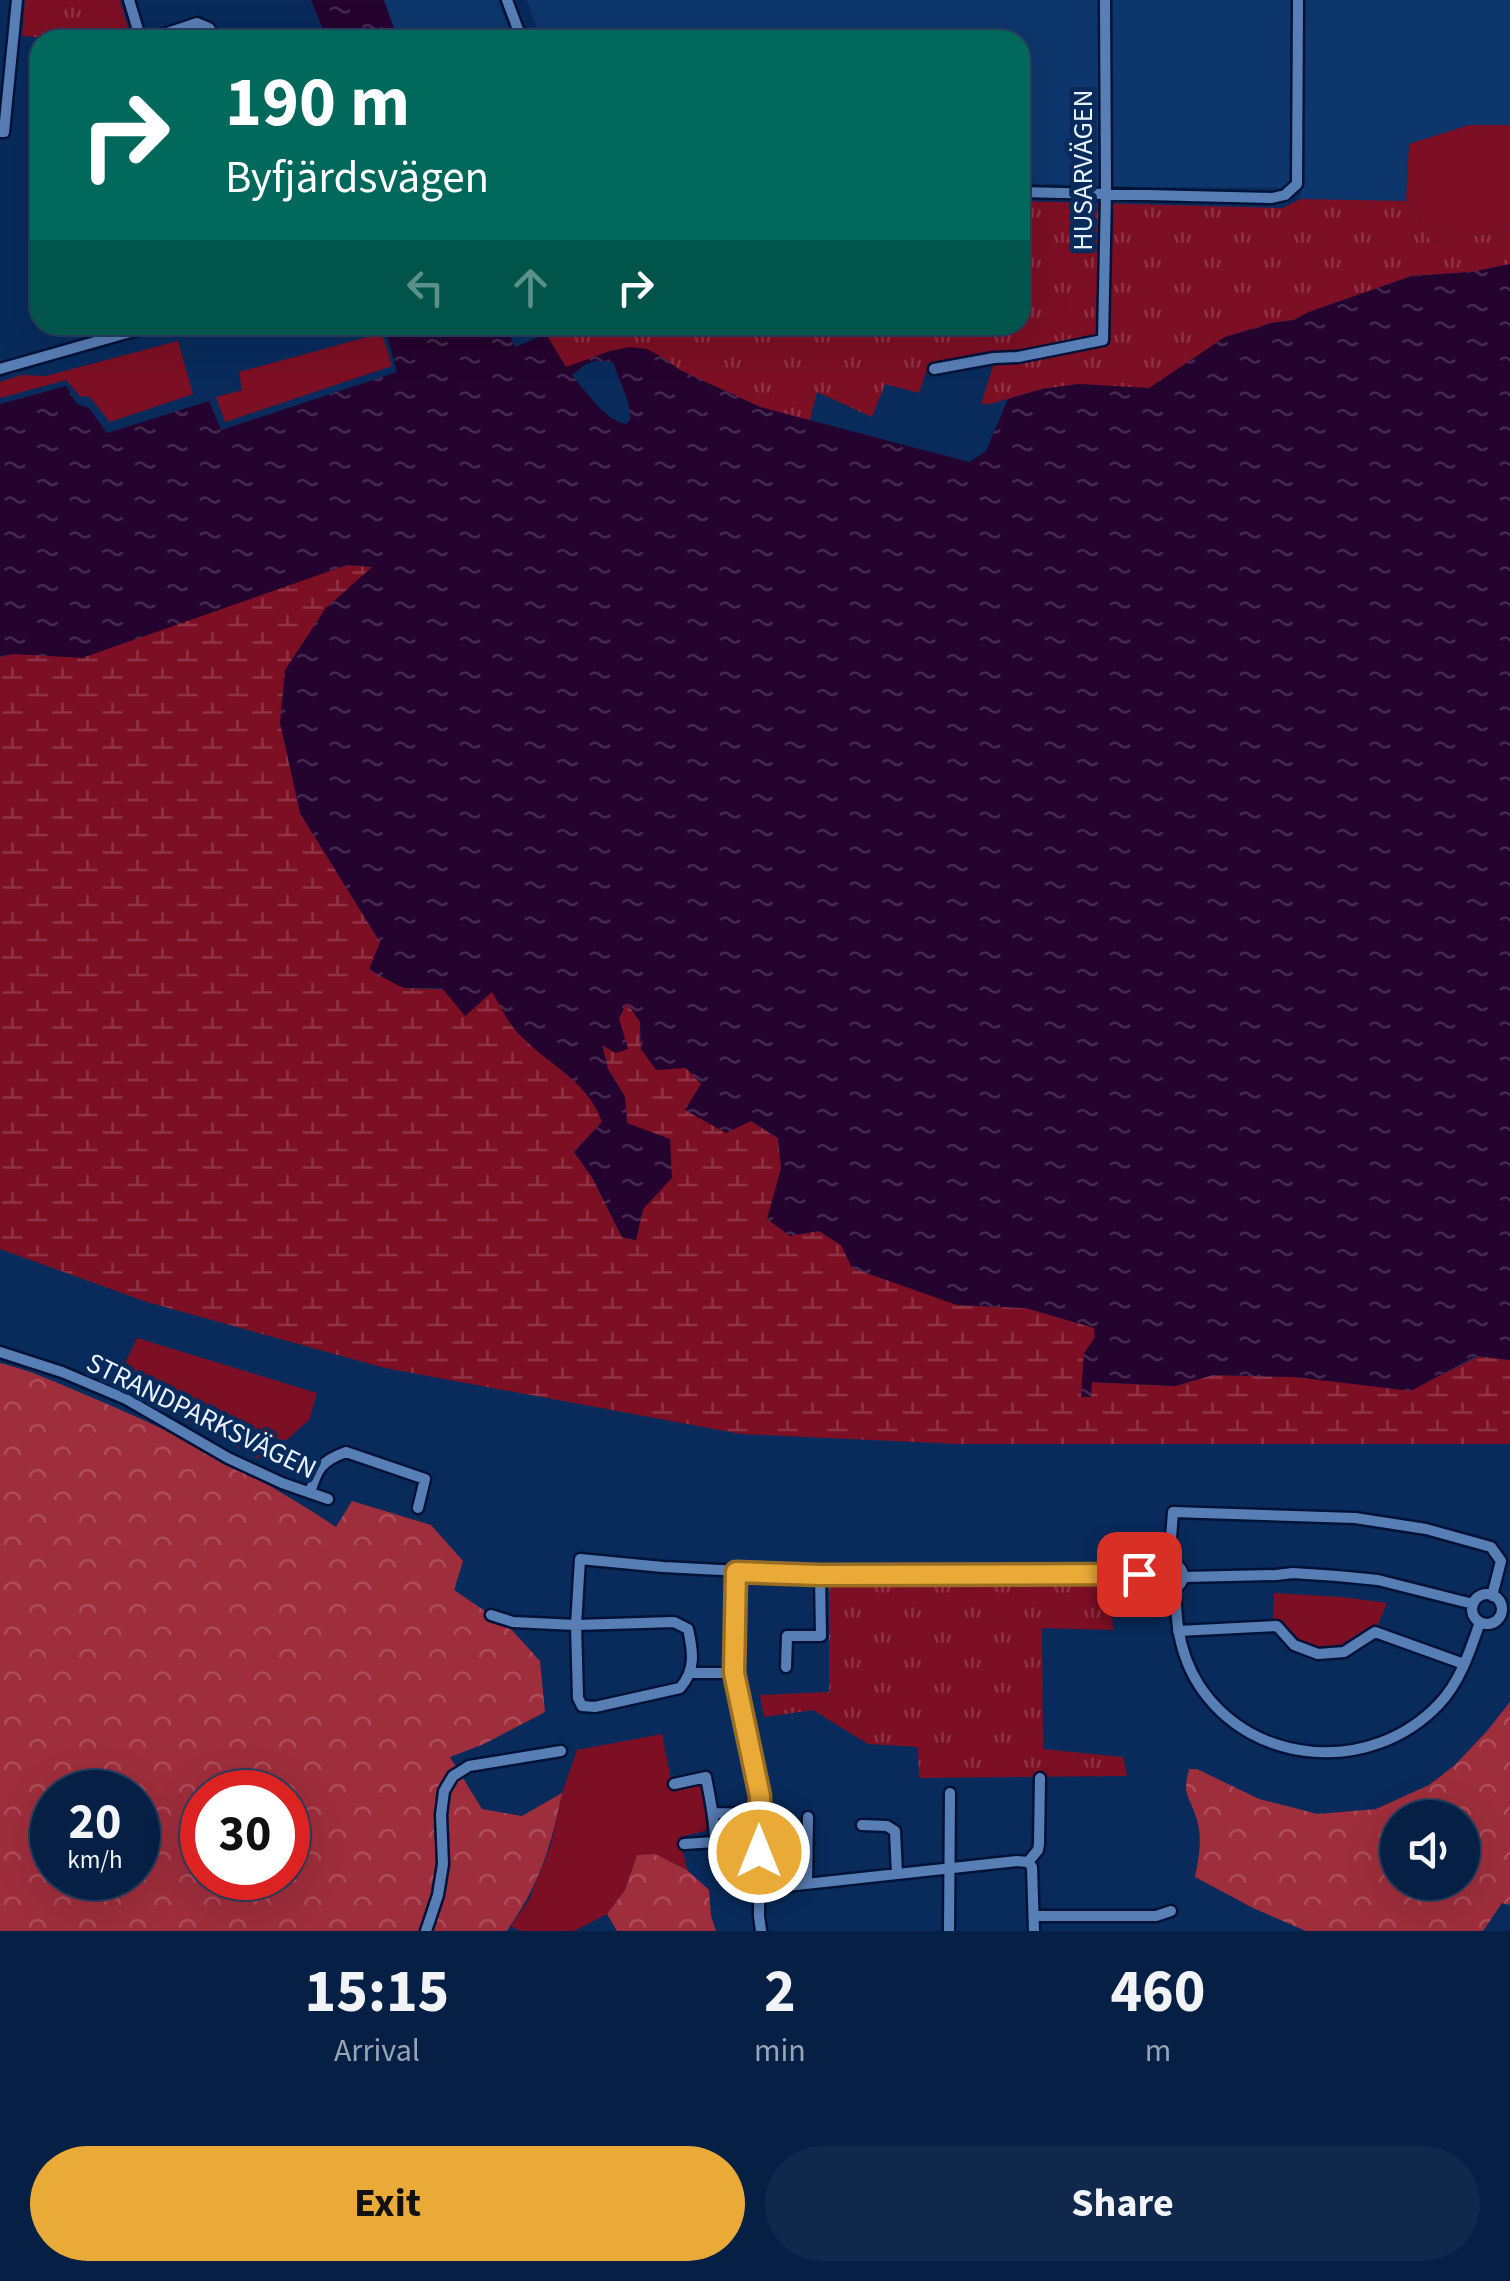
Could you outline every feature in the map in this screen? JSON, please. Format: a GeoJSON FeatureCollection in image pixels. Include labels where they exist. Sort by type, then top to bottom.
{"type":"FeatureCollection","features":[{"type":"Feature","properties":{"kind":"street"},"geometry":{"type":"LineString","coordinates":[[2,132],[17,0]]}},
{"type":"Feature","properties":{"kind":"street"},"geometry":{"type":"LineString","coordinates":[[129,0],[140,30]]}},
{"type":"Feature","properties":{"kind":"street"},"geometry":{"type":"LineString","coordinates":[[507,0],[518,30]]}},
{"type":"Feature","properties":{"kind":"street","name":"HUSARVÄGEN"},"geometry":{"type":"LineString","coordinates":[[934,368],[1018,358],[1103,340],[1105,0]]}},
{"type":"Feature","properties":{"kind":"street"},"geometry":{"type":"LineString","coordinates":[[1030,192],[1285,196],[1297,184],[1298,0]]}},
{"type":"Feature","properties":{"kind":"street"},"geometry":{"type":"LineString","coordinates":[[175,30],[197,23],[210,30]]}},
{"type":"Feature","properties":{"kind":"street"},"geometry":{"type":"LineString","coordinates":[[0,369],[120,335]]}},
{"type":"Feature","properties":{"kind":"street","name":"STRANDPARKSVÄGEN"},"geometry":{"type":"LineString","coordinates":[[0,1352],[126,1399],[228,1458],[328,1500]]}},
{"type":"Feature","properties":{"kind":"street"},"geometry":{"type":"LineString","coordinates":[[310,1493],[317,1470],[346,1452],[425,1478],[418,1508]]}},
{"type":"Feature","properties":{"kind":"street"},"geometry":{"type":"LineString","coordinates":[[1169,1562],[1173,1512],[1355,1518],[1426,1529],[1491,1547],[1501,1561],[1492,1596]]}},
{"type":"Feature","properties":{"kind":"street"},"geometry":{"type":"LineString","coordinates":[[490,1615],[513,1622],[576,1625],[662,1622],[681,1624],[688,1629],[691,1673],[680,1688],[595,1707],[582,1706],[578,1698],[576,1625],[580,1559],[664,1568],[820,1575],[1156,1576]]}},
{"type":"Feature","properties":{"kind":"street"},"geometry":{"type":"LineString","coordinates":[[1156,1576],[1161,1566],[1169,1562]]}},
{"type":"Feature","properties":{"kind":"street"},"geometry":{"type":"LineString","coordinates":[[1156,1576],[1162,1587],[1173,1589],[1181,1584],[1180,1567],[1169,1562]]}},
{"type":"Feature","properties":{"kind":"street"},"geometry":{"type":"LineString","coordinates":[[736,1572],[734,1673],[760,1796],[761,1931]]}},
{"type":"Feature","properties":{"kind":"street"},"geometry":{"type":"LineString","coordinates":[[786,1667],[787,1636],[821,1636],[820,1575]]}},
{"type":"Feature","properties":{"kind":"street"},"geometry":{"type":"LineString","coordinates":[[1183,1576],[1337,1576],[1378,1580],[1472,1604]]}},
{"type":"Feature","properties":{"kind":"street"},"geometry":{"type":"LineString","coordinates":[[1173,1589],[1178,1631],[1198,1684],[1244,1730],[1263,1740],[1311,1753],[1354,1752],[1393,1738],[1438,1706],[1455,1682],[1480,1622]]}},
{"type":"Feature","properties":{"kind":"street"},"geometry":{"type":"LineString","coordinates":[[1482,1595],[1492,1596],[1505,1617],[1490,1624],[1480,1622],[1472,1614],[1472,1604],[1482,1595]]}},
{"type":"Feature","properties":{"kind":"street"},"geometry":{"type":"LineString","coordinates":[[1178,1631],[1277,1626],[1294,1645],[1318,1654],[1344,1652],[1374,1632],[1464,1664]]}},
{"type":"Feature","properties":{"kind":"street"},"geometry":{"type":"LineString","coordinates":[[691,1673],[734,1673]]}},
{"type":"Feature","properties":{"kind":"street"},"geometry":{"type":"LineString","coordinates":[[426,1931],[438,1895],[442,1864],[444,1791],[453,1776],[469,1766],[562,1751]]}},
{"type":"Feature","properties":{"kind":"street"},"geometry":{"type":"LineString","coordinates":[[674,1784],[706,1777],[714,1813],[715,1842],[684,1844]]}},
{"type":"Feature","properties":{"kind":"street"},"geometry":{"type":"LineString","coordinates":[[1028,1862],[1038,1850],[1040,1778]]}},
{"type":"Feature","properties":{"kind":"street"},"geometry":{"type":"LineString","coordinates":[[949,1931],[950,1793]]}},
{"type":"Feature","properties":{"kind":"street"},"geometry":{"type":"LineString","coordinates":[[714,1813],[760,1814]]}},
{"type":"Feature","properties":{"kind":"street"},"geometry":{"type":"LineString","coordinates":[[807,1883],[808,1818]]}},
{"type":"Feature","properties":{"kind":"street"},"geometry":{"type":"LineString","coordinates":[[862,1825],[888,1826],[895,1831],[897,1874]]}},
{"type":"Feature","properties":{"kind":"street"},"geometry":{"type":"LineString","coordinates":[[759,1889],[1028,1862],[1032,1867],[1034,1931]]}},
{"type":"Feature","properties":{"kind":"street"},"geometry":{"type":"LineString","coordinates":[[1034,1916],[1156,1916],[1171,1910]]}},
{"type":"Feature","properties":{"kind":"shaded area"},"geometry":{"type":"Polygon","coordinates":[[[384,0],[498,0],[509,30],[394,30],[384,0]]]}},
{"type":"Feature","properties":{"kind":"shaded area"},"geometry":{"type":"Polygon","coordinates":[[[527,0],[1510,0],[1510,125],[1468,125],[1409,144],[1406,201],[1300,199],[1302,188],[1030,183],[1030,30],[538,30],[527,0]]]}},
{"type":"Feature","properties":{"kind":"green space"},"geometry":{"type":"Polygon","coordinates":[[[25,0],[120,0],[128,28],[30,30],[30,37],[22,36],[25,0]]]}},
{"type":"Feature","properties":{"kind":"green space"},"geometry":{"type":"Polygon","coordinates":[[[1469,125],[1510,125],[1510,231],[1431,242],[1406,201],[1409,144],[1469,125]]]}},
{"type":"Feature","properties":{"kind":"green space"},"geometry":{"type":"Polygon","coordinates":[[[1300,199],[1406,201],[1431,242],[1510,231],[1510,264],[1472,272],[1412,276],[1294,320],[1225,337],[1149,389],[1079,384],[981,404],[995,360],[928,367],[919,393],[885,384],[872,417],[817,392],[809,422],[760,407],[680,370],[662,357],[610,351],[566,368],[547,335],[1030,335],[1030,201],[1283,208],[1300,199]]]}},
{"type":"Feature","properties":{"kind":"green space"},"geometry":{"type":"Polygon","coordinates":[[[375,335],[383,335],[392,366],[225,422],[216,397],[242,390],[239,372],[375,335]]]}},
{"type":"Feature","properties":{"kind":"green space"},"geometry":{"type":"Polygon","coordinates":[[[178,341],[193,394],[110,422],[90,397],[80,396],[66,380],[0,398],[0,382],[21,375],[46,376],[178,341]]]}},
{"type":"Feature","properties":{"kind":"green space"},"geometry":{"type":"Polygon","coordinates":[[[348,565],[374,567],[325,609],[300,813],[380,942],[403,988],[492,991],[517,1031],[588,1095],[602,1122],[574,1152],[592,1177],[622,1237],[636,1240],[643,1209],[672,1177],[627,1123],[625,1097],[608,1069],[602,1044],[627,1002],[640,1022],[641,1049],[686,1068],[702,1084],[685,1110],[751,1121],[778,1138],[790,1235],[819,1231],[957,1305],[1026,1308],[1095,1328],[1092,1382],[1175,1386],[1213,1375],[1295,1377],[1411,1390],[1479,1356],[1510,1360],[1510,1444],[959,1444],[741,1434],[385,1368],[147,1302],[0,1249],[0,657],[348,565]]]}},
{"type":"Feature","properties":{"kind":"green space"},"geometry":{"type":"Polygon","coordinates":[[[137,1338],[317,1393],[309,1420],[263,1461],[115,1385],[137,1338]]]}},
{"type":"Feature","properties":{"kind":"green space"},"geometry":{"type":"Polygon","coordinates":[[[0,1363],[54,1381],[183,1439],[336,1527],[352,1501],[431,1525],[463,1561],[454,1590],[510,1628],[540,1661],[545,1712],[450,1757],[482,1809],[522,1816],[562,1793],[542,1865],[507,1931],[0,1931],[0,1363]]]}},
{"type":"Feature","properties":{"kind":"green space"},"geometry":{"type":"Polygon","coordinates":[[[1111,1585],[1113,1630],[1042,1628],[1043,1749],[1123,1757],[1127,1776],[919,1778],[918,1747],[868,1744],[813,1710],[764,1717],[760,1695],[829,1692],[829,1586],[1111,1585]]]}},
{"type":"Feature","properties":{"kind":"green space"},"geometry":{"type":"Polygon","coordinates":[[[1274,1593],[1387,1603],[1377,1626],[1324,1650],[1304,1644],[1273,1618],[1274,1593]]]}},
{"type":"Feature","properties":{"kind":"green space"},"geometry":{"type":"Polygon","coordinates":[[[1510,1702],[1510,1905],[1502,1903],[1483,1931],[1306,1931],[1195,1877],[1200,1840],[1186,1790],[1189,1769],[1197,1769],[1259,1799],[1318,1814],[1380,1807],[1380,1900],[1480,1900],[1480,1800],[1396,1800],[1429,1785],[1455,1765],[1510,1702]]]}},
{"type":"Feature","properties":{"kind":"green space"},"geometry":{"type":"Polygon","coordinates":[[[662,1734],[672,1785],[697,1780],[705,1787],[711,1822],[705,1831],[680,1837],[687,1870],[655,1854],[637,1855],[625,1890],[607,1914],[574,1931],[520,1931],[511,1926],[529,1900],[551,1845],[562,1793],[577,1750],[662,1734]]]}},
{"type":"Feature","properties":{"kind":"green space"},"geometry":{"type":"Polygon","coordinates":[[[655,1854],[687,1870],[709,1890],[716,1931],[617,1931],[607,1914],[625,1890],[637,1855],[655,1854]]]}},
{"type":"Feature","properties":{"kind":"water"},"geometry":{"type":"Polygon","coordinates":[[[311,0],[384,0],[394,30],[323,30],[311,0]]]}},
{"type":"Feature","properties":{"kind":"water"},"geometry":{"type":"Polygon","coordinates":[[[1510,264],[1510,1360],[1475,1356],[1411,1391],[1295,1377],[1213,1375],[1175,1386],[1092,1382],[1091,1397],[1081,1397],[1084,1353],[1095,1337],[1094,1328],[1026,1308],[957,1305],[852,1268],[841,1245],[819,1231],[790,1236],[767,1219],[781,1168],[778,1138],[751,1121],[726,1133],[685,1110],[701,1084],[686,1068],[656,1070],[641,1049],[640,1022],[627,1003],[619,1018],[628,1049],[616,1053],[602,1045],[608,1069],[625,1097],[627,1123],[670,1139],[672,1178],[643,1209],[636,1240],[622,1237],[592,1177],[574,1152],[602,1122],[586,1094],[523,1038],[492,992],[465,1016],[442,988],[403,988],[369,970],[380,942],[300,813],[280,723],[285,670],[325,609],[372,567],[347,565],[82,658],[0,656],[0,404],[66,386],[77,404],[89,408],[107,433],[209,401],[221,430],[397,372],[387,335],[510,335],[515,347],[547,335],[566,367],[610,351],[647,349],[680,370],[760,407],[969,462],[986,451],[1008,399],[1079,384],[1149,388],[1225,337],[1294,320],[1412,276],[1472,272],[1510,264]],[[594,361],[572,375],[603,411],[626,424],[631,419],[613,362],[594,361]]]}},
{"type":"Feature","properties":{"kind":"route"},"geometry":{"type":"LineString","coordinates":[[759,1852],[760,1796],[734,1673],[736,1572],[1139,1574]]}}]}
